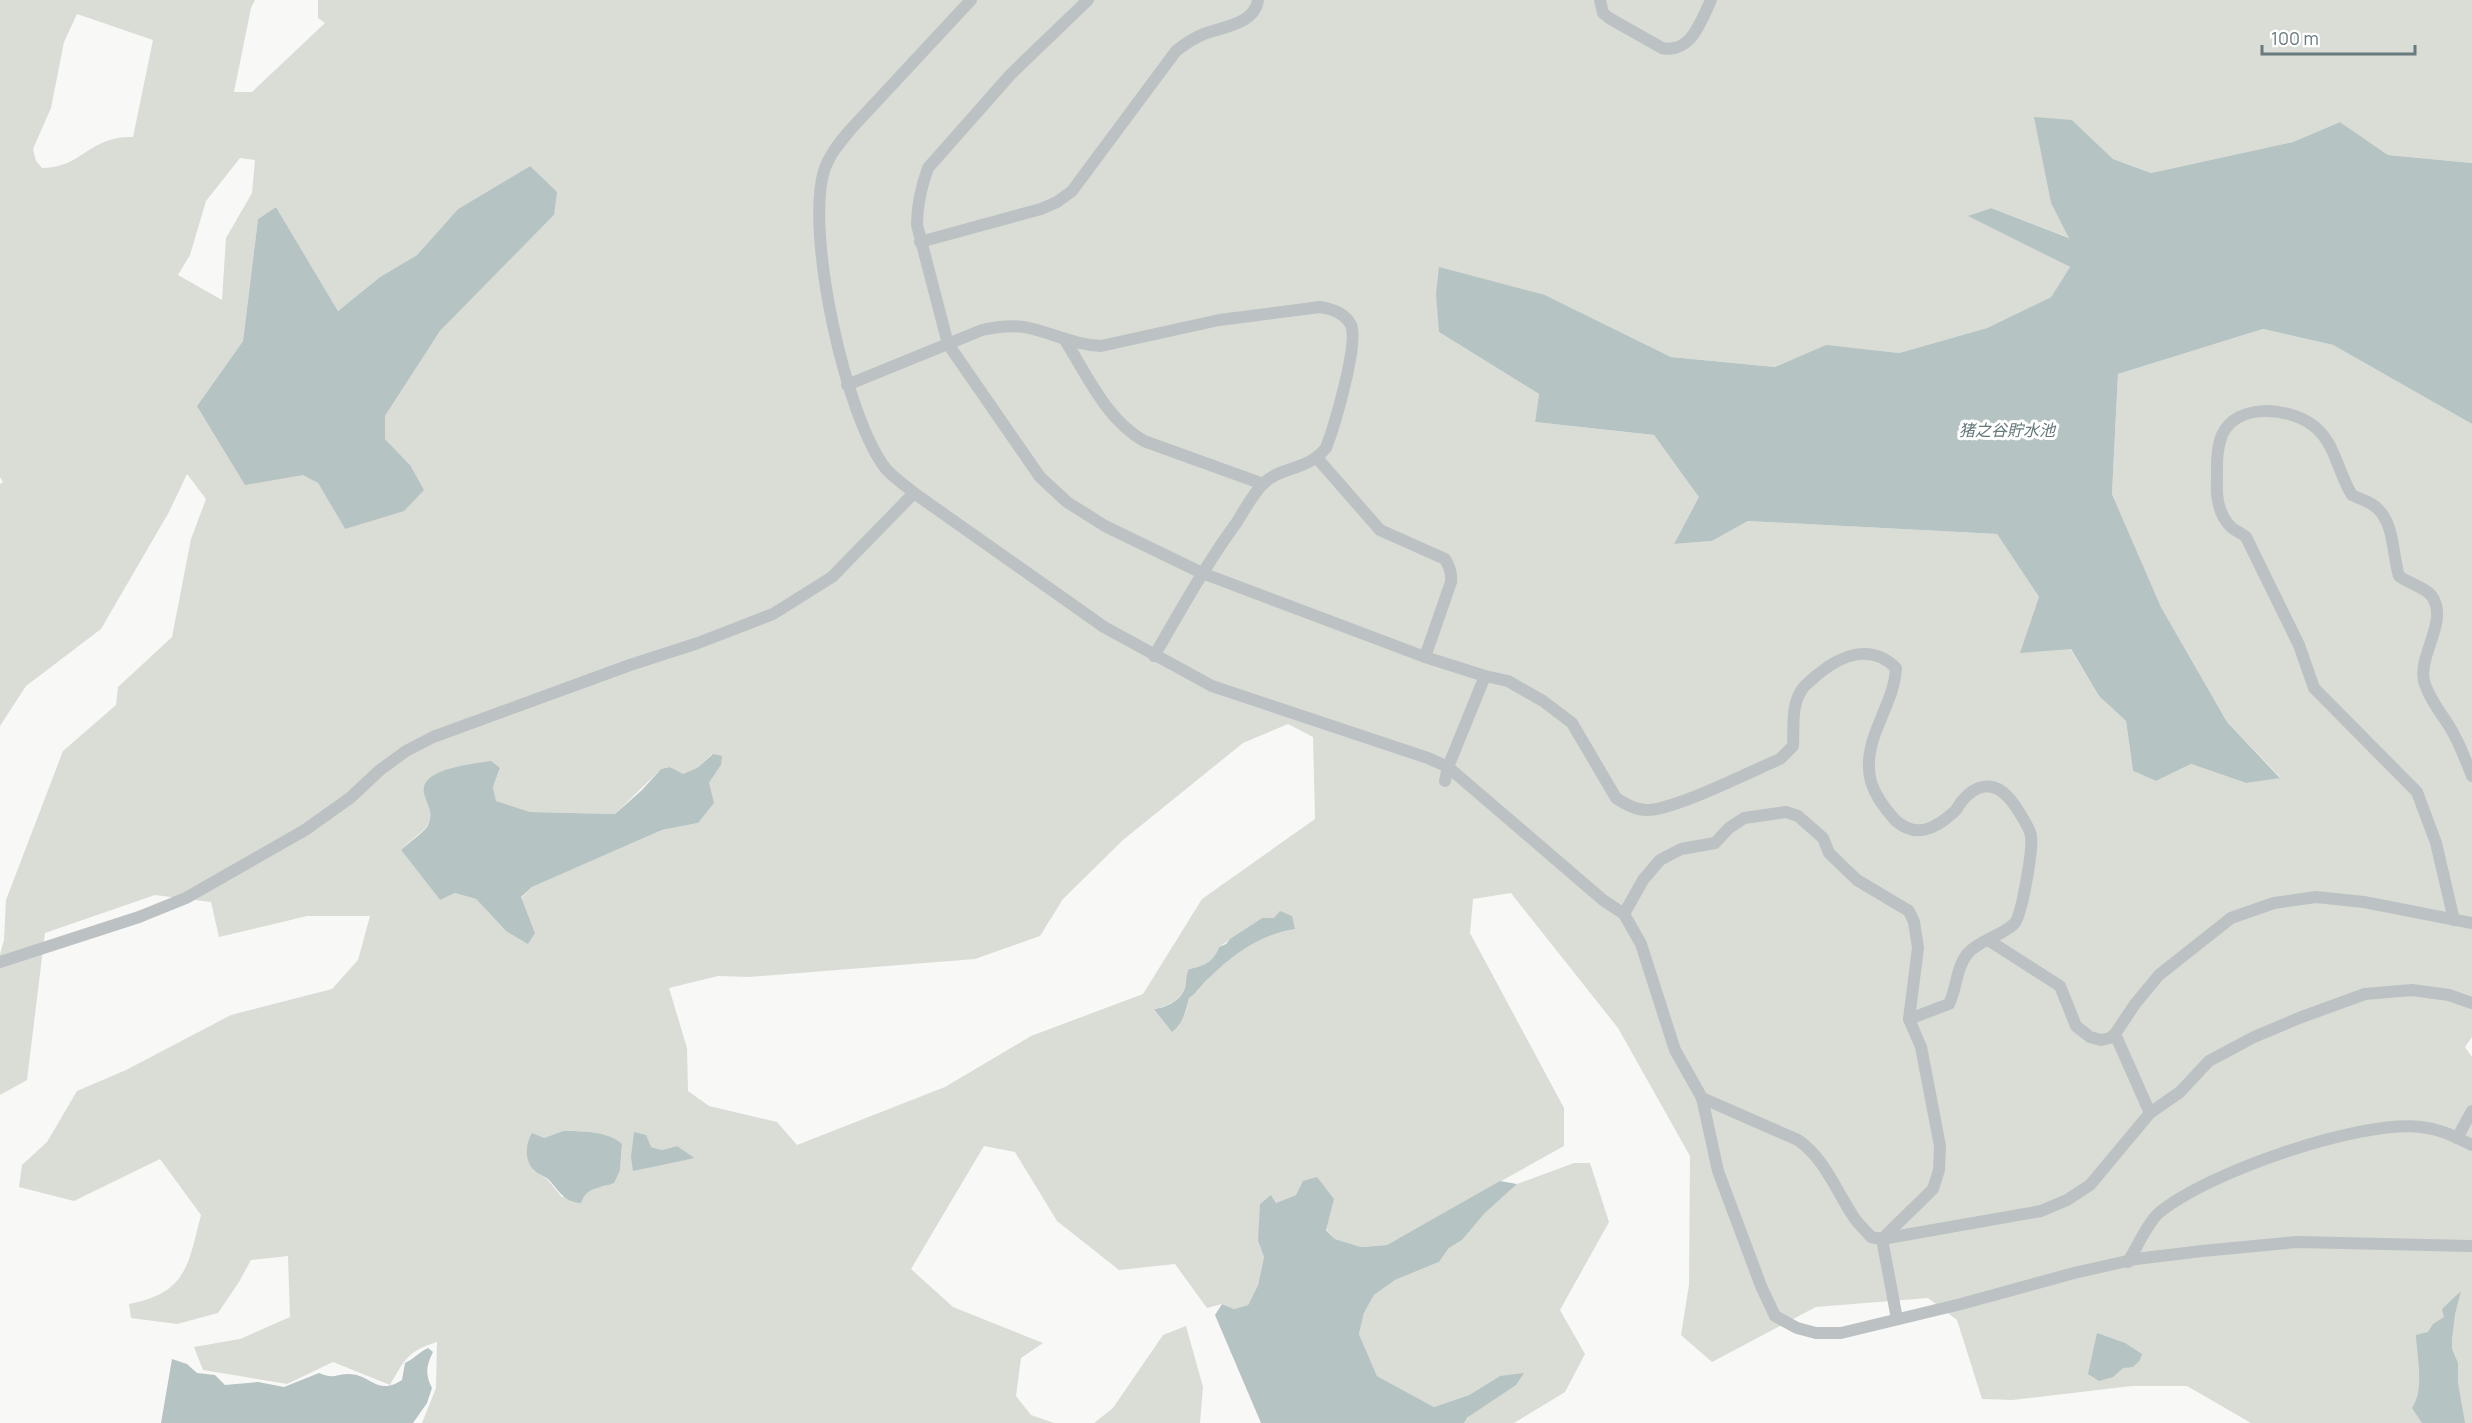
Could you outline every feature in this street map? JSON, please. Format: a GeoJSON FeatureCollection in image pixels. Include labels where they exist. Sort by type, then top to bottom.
{"type":"FeatureCollection","features":[{"type":"Feature","properties":{"kind":"street"},"geometry":{"type":"LineString","coordinates":[[971,0],[851,129],[835,149],[824,170],[819,194],[821,249],[835,333],[847,385],[876,452],[887,470],[914,493],[1104,627],[1154,656],[1212,686],[1428,758],[1448,767],[1603,900],[1624,914],[1641,944],[1675,1050],[1702,1098],[1718,1171],[1761,1286],[1775,1316],[1797,1328],[1816,1333],[1841,1333],[2074,1273],[2202,1251],[2297,1242],[2472,1246]]}},
{"type":"Feature","properties":{"kind":"street"},"geometry":{"type":"LineString","coordinates":[[1088,0],[1011,74],[928,168],[917,208],[920,242],[948,344],[1040,477],[1066,502],[1105,526],[1202,573],[1425,657],[1508,681],[1543,701],[1572,723],[1616,798],[1625,804],[1647,810],[1675,804],[1780,759],[1793,746],[1795,703],[1802,689],[1828,666],[1845,656],[1876,655],[1889,661],[1896,668],[1895,682],[1869,748],[1868,762],[1872,783],[1892,817],[1904,828],[1916,832],[1926,830],[1955,811],[1962,800],[1977,787],[1986,786],[1998,788],[2009,797],[2031,834],[2022,911],[2015,923],[1967,954],[1960,967],[1954,994],[1949,1004],[1909,1019]]}},
{"type":"Feature","properties":{"kind":"street"},"geometry":{"type":"LineString","coordinates":[[920,242],[1041,209],[1072,191],[1176,51],[1204,34],[1239,22],[1258,6],[1258,0]]}},
{"type":"Feature","properties":{"kind":"street"},"geometry":{"type":"LineString","coordinates":[[1600,0],[1604,14],[1609,18],[1662,48],[1670,50],[1682,47],[1691,38],[1712,0]]}},
{"type":"Feature","properties":{"kind":"street"},"geometry":{"type":"LineString","coordinates":[[847,385],[982,330],[1001,326],[1032,328],[1065,340],[1101,346],[1219,321],[1320,307],[1334,310],[1344,316],[1351,325],[1353,348],[1326,448],[1306,465],[1275,475],[1263,484],[1202,573],[1154,656]]}},
{"type":"Feature","properties":{"kind":"street"},"geometry":{"type":"LineString","coordinates":[[1065,340],[1115,420],[1129,432],[1144,441],[1263,484]]}},
{"type":"Feature","properties":{"kind":"street"},"geometry":{"type":"LineString","coordinates":[[2454,920],[2436,843],[2417,792],[2314,688],[2299,645],[2246,537],[2232,528],[2219,508],[2216,497],[2217,455],[2222,435],[2232,422],[2260,411],[2274,411],[2311,424],[2324,436],[2335,454],[2352,495],[2377,507],[2386,519],[2399,576],[2409,584],[2424,590],[2431,596],[2434,603],[2436,619],[2424,668],[2424,679],[2429,694],[2453,731],[2472,776]]}},
{"type":"Feature","properties":{"kind":"street"},"geometry":{"type":"LineString","coordinates":[[1317,458],[1380,530],[1445,559],[1449,566],[1452,574],[1451,582],[1425,657]]}},
{"type":"Feature","properties":{"kind":"street"},"geometry":{"type":"LineString","coordinates":[[0,962],[139,918],[186,898],[305,830],[350,798],[380,770],[406,751],[434,736],[630,665],[698,643],[773,614],[832,577],[914,493]]}},
{"type":"Feature","properties":{"kind":"street"},"geometry":{"type":"LineString","coordinates":[[1445,781],[1448,767],[1485,676]]}},
{"type":"Feature","properties":{"kind":"street"},"geometry":{"type":"LineString","coordinates":[[1624,914],[1643,880],[1660,860],[1681,849],[1715,843],[1729,828],[1744,818],[1786,812],[1798,816],[1823,838],[1829,854],[1857,880],[1909,911],[1914,922],[1918,948],[1909,1019],[1921,1047],[1940,1146],[1939,1170],[1933,1189],[1882,1239]]}},
{"type":"Feature","properties":{"kind":"street"},"geometry":{"type":"LineString","coordinates":[[1988,940],[2060,986],[2076,1026],[2090,1037],[2102,1040],[2115,1034],[2135,1004],[2159,975],[2231,918],[2274,903],[2316,897],[2364,902],[2472,923]]}},
{"type":"Feature","properties":{"kind":"street"},"geometry":{"type":"LineString","coordinates":[[1702,1098],[1798,1140],[1809,1148],[1854,1218],[1871,1237],[1882,1239],[2042,1211],[2067,1200],[2090,1185],[2150,1113],[2180,1092],[2209,1061],[2272,1029],[2365,994],[2412,990],[2448,994],[2472,1003]]}},
{"type":"Feature","properties":{"kind":"street"},"geometry":{"type":"LineString","coordinates":[[2115,1034],[2150,1113]]}},
{"type":"Feature","properties":{"kind":"street"},"geometry":{"type":"LineString","coordinates":[[2457,1138],[2472,1111]]}},
{"type":"Feature","properties":{"kind":"street"},"geometry":{"type":"LineString","coordinates":[[2128,1262],[2158,1213],[2192,1191],[2253,1163],[2296,1149],[2387,1128],[2419,1127],[2446,1131],[2472,1145]]}},
{"type":"Feature","properties":{"kind":"street"},"geometry":{"type":"LineString","coordinates":[[1882,1239],[1897,1320]]}},
{"type":"Feature","properties":{"kind":"shaded area"},"geometry":{"type":"Polygon","coordinates":[[[0,0],[255,0],[251,8],[234,92],[252,92],[325,23],[318,18],[318,0],[2472,0],[2472,163],[2388,155],[2340,122],[2293,142],[2151,173],[2113,159],[2072,120],[2048,181],[2051,203],[2070,238],[1991,208],[1969,216],[2070,267],[2051,297],[1987,328],[1899,353],[1826,346],[1775,367],[1671,357],[1545,295],[1439,332],[1539,394],[1535,422],[1654,435],[1700,497],[1674,544],[1712,541],[1748,521],[1997,534],[2039,597],[2099,696],[2126,721],[2133,771],[2156,781],[2191,764],[2246,783],[2280,777],[2227,722],[2161,607],[2112,494],[2118,374],[2263,329],[2333,345],[2472,424],[2472,1037],[2465,1047],[2472,1057],[2472,1423],[2251,1423],[2187,1386],[2132,1386],[2012,1400],[1982,1399],[1957,1320],[1928,1298],[1816,1307],[1712,1362],[1681,1335],[1689,1285],[1690,1156],[1618,1028],[1511,893],[1473,899],[1470,933],[1564,1108],[1564,1146],[1387,1245],[1361,1247],[1335,1239],[1296,1195],[1276,1203],[1271,1195],[1258,1241],[1264,1257],[1258,1285],[1248,1305],[1234,1309],[1222,1304],[1207,1308],[1175,1264],[1119,1270],[1057,1221],[1015,1152],[984,1146],[911,1269],[953,1307],[1043,1343],[1021,1358],[1016,1396],[1031,1415],[1054,1423],[422,1423],[436,1388],[437,1342],[408,1357],[390,1385],[333,1362],[287,1384],[203,1370],[194,1347],[240,1339],[290,1317],[288,1256],[251,1260],[218,1313],[177,1324],[131,1318],[129,1304],[163,1292],[182,1274],[188,1262],[201,1215],[160,1159],[74,1201],[19,1187],[22,1165],[47,1142],[77,1091],[126,1070],[231,1015],[332,989],[358,960],[370,916],[307,916],[219,937],[211,902],[155,895],[45,933],[27,1080],[0,1095],[0,954],[4,940],[6,900],[63,751],[116,705],[118,687],[172,637],[191,539],[206,499],[187,474],[169,512],[101,629],[26,686],[0,726],[0,484],[3,482],[0,477],[0,0]],[[77,14],[64,42],[51,108],[33,149],[36,161],[42,168],[64,164],[104,142],[133,137],[153,40],[77,14]],[[240,158],[206,201],[190,255],[178,275],[222,300],[226,238],[252,193],[255,160],[240,158]],[[530,166],[458,209],[417,255],[380,277],[338,311],[276,207],[258,219],[243,341],[197,406],[318,483],[345,529],[410,465],[385,439],[385,416],[440,331],[554,215],[530,166]],[[1288,724],[1243,743],[1123,840],[1063,899],[1040,936],[975,959],[749,977],[718,976],[669,988],[687,1048],[688,1091],[709,1106],[777,1122],[797,1145],[945,1087],[1031,1036],[1143,994],[1202,899],[1315,819],[1313,737],[1288,724]],[[712,754],[697,768],[683,775],[670,767],[661,769],[615,814],[530,812],[496,802],[493,787],[500,769],[424,791],[430,820],[423,831],[401,850],[440,900],[455,893],[476,899],[506,931],[535,933],[521,898],[532,887],[662,830],[698,823],[709,783],[721,765],[712,754]],[[1262,918],[1219,947],[1216,957],[1203,966],[1189,969],[1183,993],[1168,1005],[1154,1009],[1178,1027],[1186,1012],[1189,998],[1228,961],[1259,941],[1295,929],[1274,918],[1262,918]],[[563,1131],[544,1138],[533,1170],[547,1179],[562,1197],[584,1195],[592,1188],[606,1186],[620,1170],[622,1145],[602,1134],[563,1131]],[[677,1146],[662,1150],[651,1147],[631,1157],[677,1161],[695,1158],[677,1146]]]}},
{"type":"Feature","properties":{"kind":"shaded area"},"geometry":{"type":"Polygon","coordinates":[[[1574,1163],[1590,1163],[1609,1222],[1560,1310],[1585,1354],[1565,1392],[1514,1423],[1464,1423],[1500,1376],[1469,1395],[1434,1407],[1377,1376],[1359,1334],[1364,1313],[1374,1295],[1395,1280],[1439,1262],[1449,1248],[1462,1240],[1485,1213],[1517,1184],[1574,1163]]]}},
{"type":"Feature","properties":{"kind":"shaded area"},"geometry":{"type":"Polygon","coordinates":[[[1186,1326],[1203,1387],[1200,1423],[1094,1423],[1113,1408],[1163,1335],[1186,1326]]]}},
{"type":"Feature","properties":{"kind":"water","name":"猪之谷貯水池"},"geometry":{"type":"Polygon","coordinates":[[[2034,117],[2072,120],[2113,159],[2151,173],[2293,142],[2340,122],[2388,155],[2472,163],[2472,424],[2333,345],[2263,329],[2118,374],[2112,494],[2161,607],[2227,722],[2280,778],[2246,783],[2191,764],[2156,781],[2133,771],[2126,721],[2099,696],[2071,649],[2020,653],[2039,597],[1997,534],[1748,521],[1712,541],[1674,544],[1699,497],[1654,435],[1535,422],[1539,394],[1439,332],[1436,294],[1439,267],[1545,295],[1671,357],[1775,367],[1826,345],[1899,353],[1987,328],[2051,297],[2070,267],[1968,216],[1991,208],[2069,238],[2051,203],[2034,117]]]}},
{"type":"Feature","properties":{"kind":"water"},"geometry":{"type":"Polygon","coordinates":[[[530,166],[557,192],[554,215],[440,331],[385,416],[385,439],[410,465],[424,490],[404,511],[345,529],[318,483],[303,475],[245,485],[197,406],[243,341],[258,219],[276,207],[338,311],[380,277],[417,255],[458,209],[530,166]]]}},
{"type":"Feature","properties":{"kind":"water"},"geometry":{"type":"Polygon","coordinates":[[[713,754],[722,756],[721,765],[709,783],[714,803],[698,823],[662,830],[532,887],[521,897],[535,933],[528,944],[506,931],[476,899],[455,893],[440,900],[401,850],[427,828],[430,820],[424,793],[425,785],[430,778],[449,769],[491,761],[500,768],[493,787],[496,801],[530,812],[615,814],[661,769],[670,767],[683,774],[697,768],[713,754]]]}},
{"type":"Feature","properties":{"kind":"water"},"geometry":{"type":"Polygon","coordinates":[[[1280,911],[1292,916],[1295,929],[1259,941],[1228,961],[1189,998],[1181,1021],[1172,1032],[1154,1009],[1168,1005],[1180,997],[1185,988],[1189,969],[1208,962],[1219,947],[1230,939],[1262,918],[1274,918],[1280,911]]]}},
{"type":"Feature","properties":{"kind":"water"},"geometry":{"type":"Polygon","coordinates":[[[563,1131],[602,1134],[622,1144],[620,1170],[614,1183],[590,1191],[581,1203],[566,1198],[529,1163],[527,1148],[532,1133],[544,1138],[563,1131]]]}},
{"type":"Feature","properties":{"kind":"water"},"geometry":{"type":"Polygon","coordinates":[[[634,1132],[646,1135],[651,1147],[662,1150],[677,1146],[695,1158],[633,1171],[631,1157],[634,1132]]]}},
{"type":"Feature","properties":{"kind":"water"},"geometry":{"type":"Polygon","coordinates":[[[1317,1177],[1334,1199],[1326,1230],[1335,1239],[1361,1247],[1387,1245],[1500,1181],[1517,1184],[1485,1213],[1462,1240],[1449,1248],[1439,1262],[1395,1280],[1374,1295],[1364,1313],[1359,1334],[1377,1376],[1434,1407],[1469,1395],[1500,1376],[1524,1373],[1516,1385],[1468,1417],[1464,1423],[1261,1423],[1215,1315],[1222,1304],[1234,1309],[1248,1305],[1258,1285],[1264,1257],[1258,1241],[1260,1204],[1271,1195],[1276,1203],[1296,1195],[1303,1181],[1317,1177]]]}},
{"type":"Feature","properties":{"kind":"water"},"geometry":{"type":"Polygon","coordinates":[[[2461,1291],[2455,1314],[2452,1349],[2458,1363],[2458,1383],[2465,1423],[2422,1423],[2412,1408],[2416,1401],[2419,1383],[2416,1335],[2428,1332],[2433,1324],[2444,1317],[2442,1309],[2461,1291]]]}},
{"type":"Feature","properties":{"kind":"water"},"geometry":{"type":"Polygon","coordinates":[[[2097,1333],[2125,1343],[2142,1354],[2140,1360],[2133,1367],[2123,1368],[2113,1377],[2099,1381],[2088,1374],[2097,1333]]]}},
{"type":"Feature","properties":{"kind":"water"},"geometry":{"type":"Polygon","coordinates":[[[428,1348],[433,1352],[427,1370],[432,1388],[427,1403],[413,1423],[161,1423],[172,1359],[187,1364],[197,1373],[215,1375],[225,1385],[258,1382],[284,1387],[319,1373],[331,1376],[355,1375],[386,1386],[402,1380],[405,1363],[428,1348]]]}}]}
